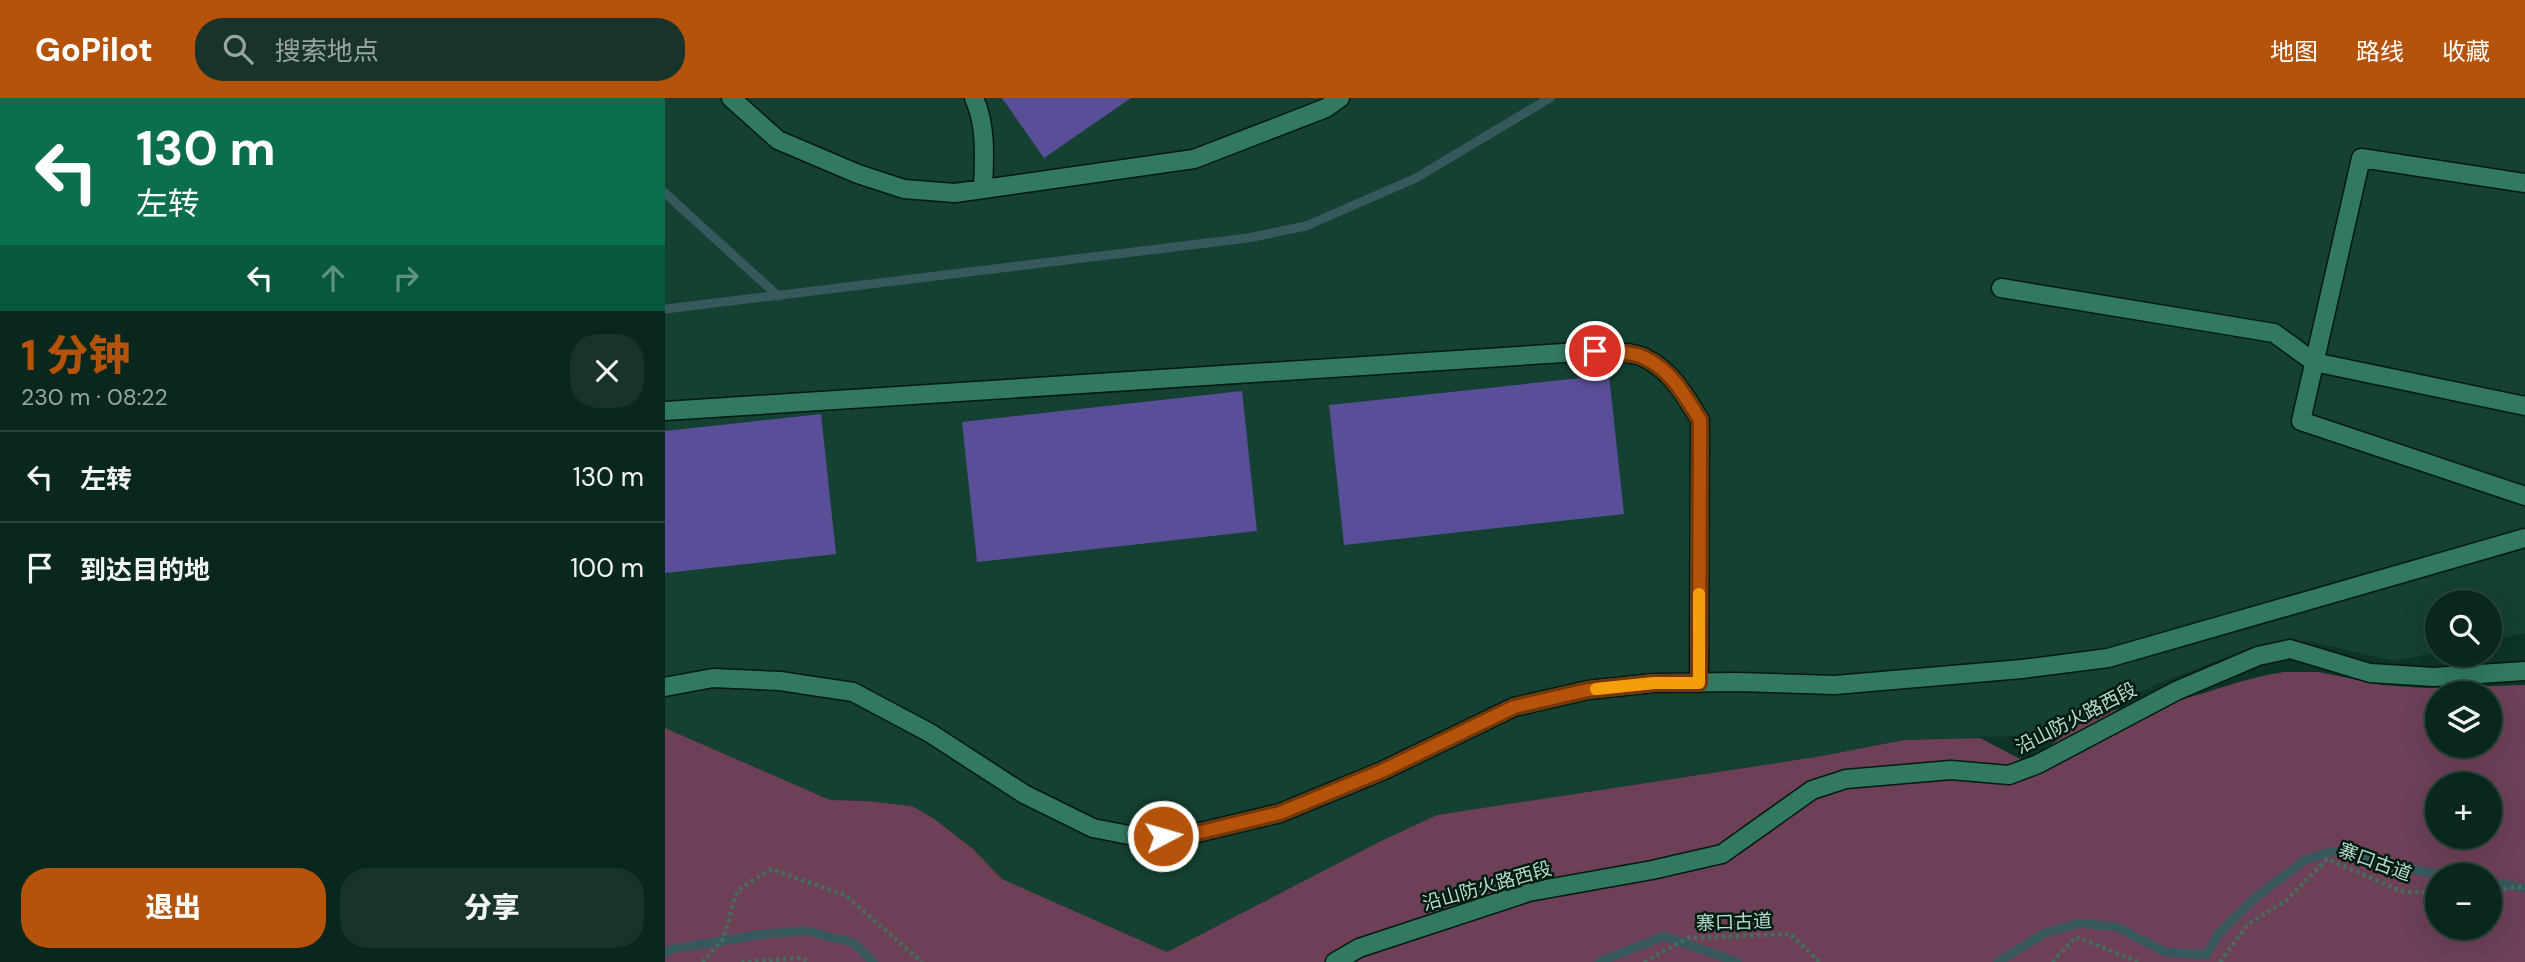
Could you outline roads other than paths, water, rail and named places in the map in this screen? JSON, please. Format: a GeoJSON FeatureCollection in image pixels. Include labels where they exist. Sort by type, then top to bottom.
{"type":"FeatureCollection","features":[{"type":"Feature","properties":{"kind":"street"},"geometry":{"type":"LineString","coordinates":[[731,98],[778,140],[858,174],[904,189],[955,193],[1194,159],[1326,108],[1341,98]]}},
{"type":"Feature","properties":{"kind":"street"},"geometry":{"type":"LineString","coordinates":[[974,98],[983,129],[985,149],[983,189]]}},
{"type":"Feature","properties":{"kind":"street"},"geometry":{"type":"LineString","coordinates":[[2525,183],[2361,158],[2301,421],[2525,496]]}},
{"type":"Feature","properties":{"kind":"street"},"geometry":{"type":"LineString","coordinates":[[2001,288],[2274,333],[2314,362],[2525,406]]}},
{"type":"Feature","properties":{"kind":"street"},"geometry":{"type":"LineString","coordinates":[[665,411],[1595,351],[1643,357],[1670,375],[1700,420],[1699,683]]}},
{"type":"Feature","properties":{"kind":"street"},"geometry":{"type":"LineString","coordinates":[[665,687],[713,678],[780,681],[853,692],[930,733],[1024,794],[1093,828],[1144,838],[1201,832],[1280,813],[1382,771],[1514,707],[1588,690],[1654,683],[1835,685],[2022,669],[2108,658],[2525,538]]}},
{"type":"Feature","properties":{"kind":"street","name":"沿山防火路西段"},"geometry":{"type":"LineString","coordinates":[[1335,962],[1359,948],[1529,892],[1652,870],[1722,854],[1812,790],[1846,779],[1951,770],[2009,775],[2038,764],[2176,691],[2258,656],[2290,649],[2370,673],[2434,677],[2525,671]]}},
{"type":"Feature","properties":{"kind":"waterway"},"geometry":{"type":"LineString","coordinates":[[665,309],[1248,238],[1306,226],[1416,178],[1550,98]]}},
{"type":"Feature","properties":{"kind":"waterway"},"geometry":{"type":"LineString","coordinates":[[665,193],[778,296]]}},
{"type":"Feature","properties":{"kind":"waterway"},"geometry":{"type":"LineString","coordinates":[[1998,962],[2045,933],[2080,923],[2117,927],[2165,952],[2206,955],[2219,933],[2256,897],[2305,860],[2333,851],[2425,872]]}},
{"type":"Feature","properties":{"kind":"waterway"},"geometry":{"type":"LineString","coordinates":[[2502,884],[2525,888]]}},
{"type":"Feature","properties":{"kind":"waterway"},"geometry":{"type":"LineString","coordinates":[[665,953],[672,949],[765,934],[807,931],[854,943],[873,962]]}},
{"type":"Feature","properties":{"kind":"waterway"},"geometry":{"type":"LineString","coordinates":[[1599,962],[1664,936],[1737,962]]}}]}
